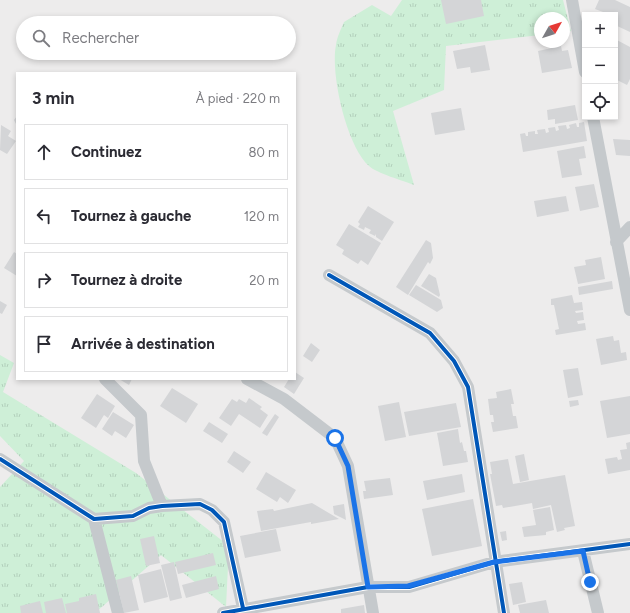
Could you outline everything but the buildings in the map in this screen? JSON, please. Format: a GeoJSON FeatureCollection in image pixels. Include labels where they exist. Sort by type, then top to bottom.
{"type":"FeatureCollection","features":[{"type":"Feature","properties":{"kind":"street"},"geometry":{"type":"LineString","coordinates":[[572,0],[582,55]]}},
{"type":"Feature","properties":{"kind":"street"},"geometry":{"type":"LineString","coordinates":[[594,120],[630,310]]}},
{"type":"Feature","properties":{"kind":"street"},"geometry":{"type":"LineString","coordinates":[[616,242],[630,227]]}},
{"type":"Feature","properties":{"kind":"street"},"geometry":{"type":"LineString","coordinates":[[329,275],[430,333],[454,361],[468,387],[494,562],[504,613]]}},
{"type":"Feature","properties":{"kind":"street"},"geometry":{"type":"LineString","coordinates":[[106,380],[141,415],[144,461],[162,506]]}},
{"type":"Feature","properties":{"kind":"street"},"geometry":{"type":"LineString","coordinates":[[249,380],[284,399],[335,438],[348,466],[373,613]]}},
{"type":"Feature","properties":{"kind":"street"},"geometry":{"type":"LineString","coordinates":[[0,459],[94,519],[133,516],[149,508],[162,506],[200,504],[212,510],[224,522],[243,608]]}},
{"type":"Feature","properties":{"kind":"street"},"geometry":{"type":"LineString","coordinates":[[94,519],[118,613]]}},
{"type":"Feature","properties":{"kind":"street"},"geometry":{"type":"LineString","coordinates":[[223,613],[243,608],[293,602],[368,587],[408,586],[494,562],[630,544]]}},
{"type":"Feature","properties":{"kind":"street"},"geometry":{"type":"LineString","coordinates":[[583,551],[598,613]]}},
{"type":"Feature","properties":{"kind":"green space"},"geometry":{"type":"Polygon","coordinates":[[[402,0],[563,0],[566,12],[534,12],[534,36],[446,46],[444,90],[393,111],[414,185],[373,169],[361,157],[347,127],[338,91],[335,58],[336,45],[344,22],[372,5],[391,16],[402,0]]]}},
{"type":"Feature","properties":{"kind":"green space"},"geometry":{"type":"Polygon","coordinates":[[[0,355],[14,363],[3,392],[136,473],[229,546],[226,607],[161,555],[95,613],[0,613],[0,487],[24,461],[0,436],[0,355]]]}},
{"type":"Feature","properties":{"kind":"cycle path"},"geometry":{"type":"LineString","coordinates":[[329,275],[430,333],[454,361],[468,387],[504,613]]}},
{"type":"Feature","properties":{"kind":"cycle path"},"geometry":{"type":"LineString","coordinates":[[0,459],[94,519],[133,516],[149,508],[162,506],[200,504],[212,510],[224,522],[243,608]]}},
{"type":"Feature","properties":{"kind":"cycle path"},"geometry":{"type":"LineString","coordinates":[[223,613],[368,587],[409,587],[494,562],[630,544]]}},
{"type":"Feature","properties":{"kind":"route"},"geometry":{"type":"LineString","coordinates":[[335,438],[348,466],[368,587],[408,586],[494,562],[583,551],[590,582]]}}]}
